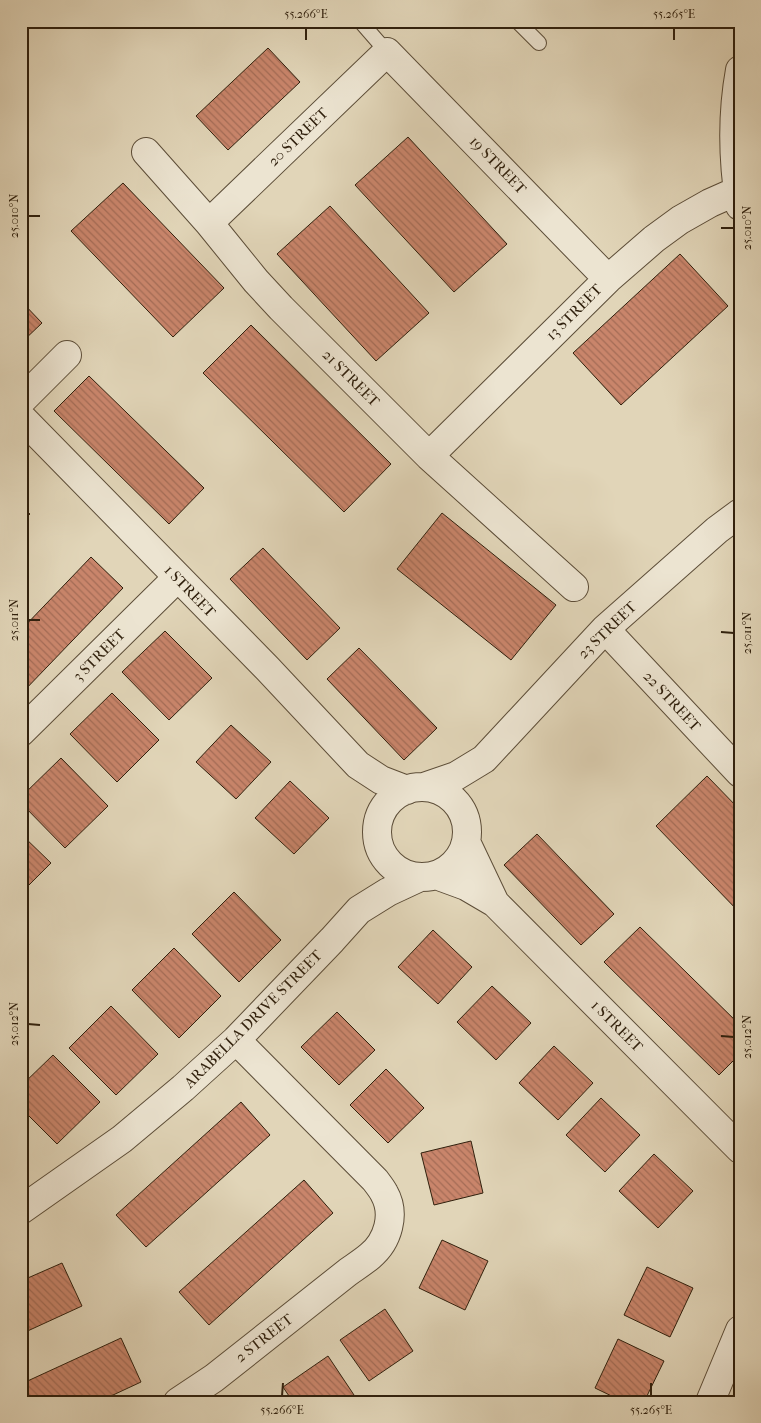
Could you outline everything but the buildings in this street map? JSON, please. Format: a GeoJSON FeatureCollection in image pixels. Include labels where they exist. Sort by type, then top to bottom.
{"type":"FeatureCollection","features":[{"type":"Feature","properties":{"kind":"street","name":"20 STREET"},"geometry":{"type":"LineString","coordinates":[[209,222],[387,52]]}},
{"type":"Feature","properties":{"kind":"street","name":"19 STREET"},"geometry":{"type":"LineString","coordinates":[[387,52],[608,279]]}},
{"type":"Feature","properties":{"kind":"street","name":"13 STREET"},"geometry":{"type":"LineString","coordinates":[[429,456],[608,279],[654,239],[680,220],[710,203],[739,199],[735,123],[740,70]]}},
{"type":"Feature","properties":{"kind":"street","name":"21 STREET"},"geometry":{"type":"LineString","coordinates":[[146,152],[209,222],[256,281],[281,308],[429,456],[574,587]]}},
{"type":"Feature","properties":{"kind":"street"},"geometry":{"type":"LineString","coordinates":[[21,401],[67,355]]}},
{"type":"Feature","properties":{"kind":"street","name":"1 STREET"},"geometry":{"type":"LineString","coordinates":[[21,417],[267,668],[358,765]]}},
{"type":"Feature","properties":{"kind":"street","name":"23 STREET"},"geometry":{"type":"LineString","coordinates":[[484,759],[605,629],[717,530],[740,513]]}},
{"type":"Feature","properties":{"kind":"street","name":"3 STREET"},"geometry":{"type":"LineString","coordinates":[[21,732],[177,578]]}},
{"type":"Feature","properties":{"kind":"street","name":"22 STREET"},"geometry":{"type":"LineString","coordinates":[[605,629],[740,774]]}},
{"type":"Feature","properties":{"kind":"street"},"geometry":{"type":"LineString","coordinates":[[359,910],[371,881],[382,811],[392,798],[416,788],[456,776],[484,759]]}},
{"type":"Feature","properties":{"kind":"street"},"geometry":{"type":"LineString","coordinates":[[359,910],[388,892],[450,868],[460,857],[473,788],[484,759]]}},
{"type":"Feature","properties":{"kind":"street"},"geometry":{"type":"LineString","coordinates":[[358,765],[381,780],[442,792],[456,802],[495,903]]}},
{"type":"Feature","properties":{"kind":"street"},"geometry":{"type":"LineString","coordinates":[[358,765],[370,796],[379,838],[387,860],[396,869],[406,874],[427,876],[466,886],[495,903]]}},
{"type":"Feature","properties":{"kind":"street","name":"1 STREET"},"geometry":{"type":"LineString","coordinates":[[495,903],[740,1149]]}},
{"type":"Feature","properties":{"kind":"street","name":"ARABELLA DRIVE STREET"},"geometry":{"type":"LineString","coordinates":[[21,1210],[122,1139],[183,1088],[236,1040],[359,910]]}},
{"type":"Feature","properties":{"kind":"street","name":"2 STREET"},"geometry":{"type":"LineString","coordinates":[[178,1402],[214,1378],[348,1272],[366,1241],[371,1217],[368,1192],[358,1165],[236,1040]]}},
{"type":"Feature","properties":{"kind":"street"},"geometry":{"type":"LineString","coordinates":[[710,1402],[740,1330]]}},
{"type":"Feature","properties":{"kind":"lane"},"geometry":{"type":"LineString","coordinates":[[360,21],[387,52]]}},
{"type":"Feature","properties":{"kind":"lane"},"geometry":{"type":"LineString","coordinates":[[517,21],[539,43]]}}]}
